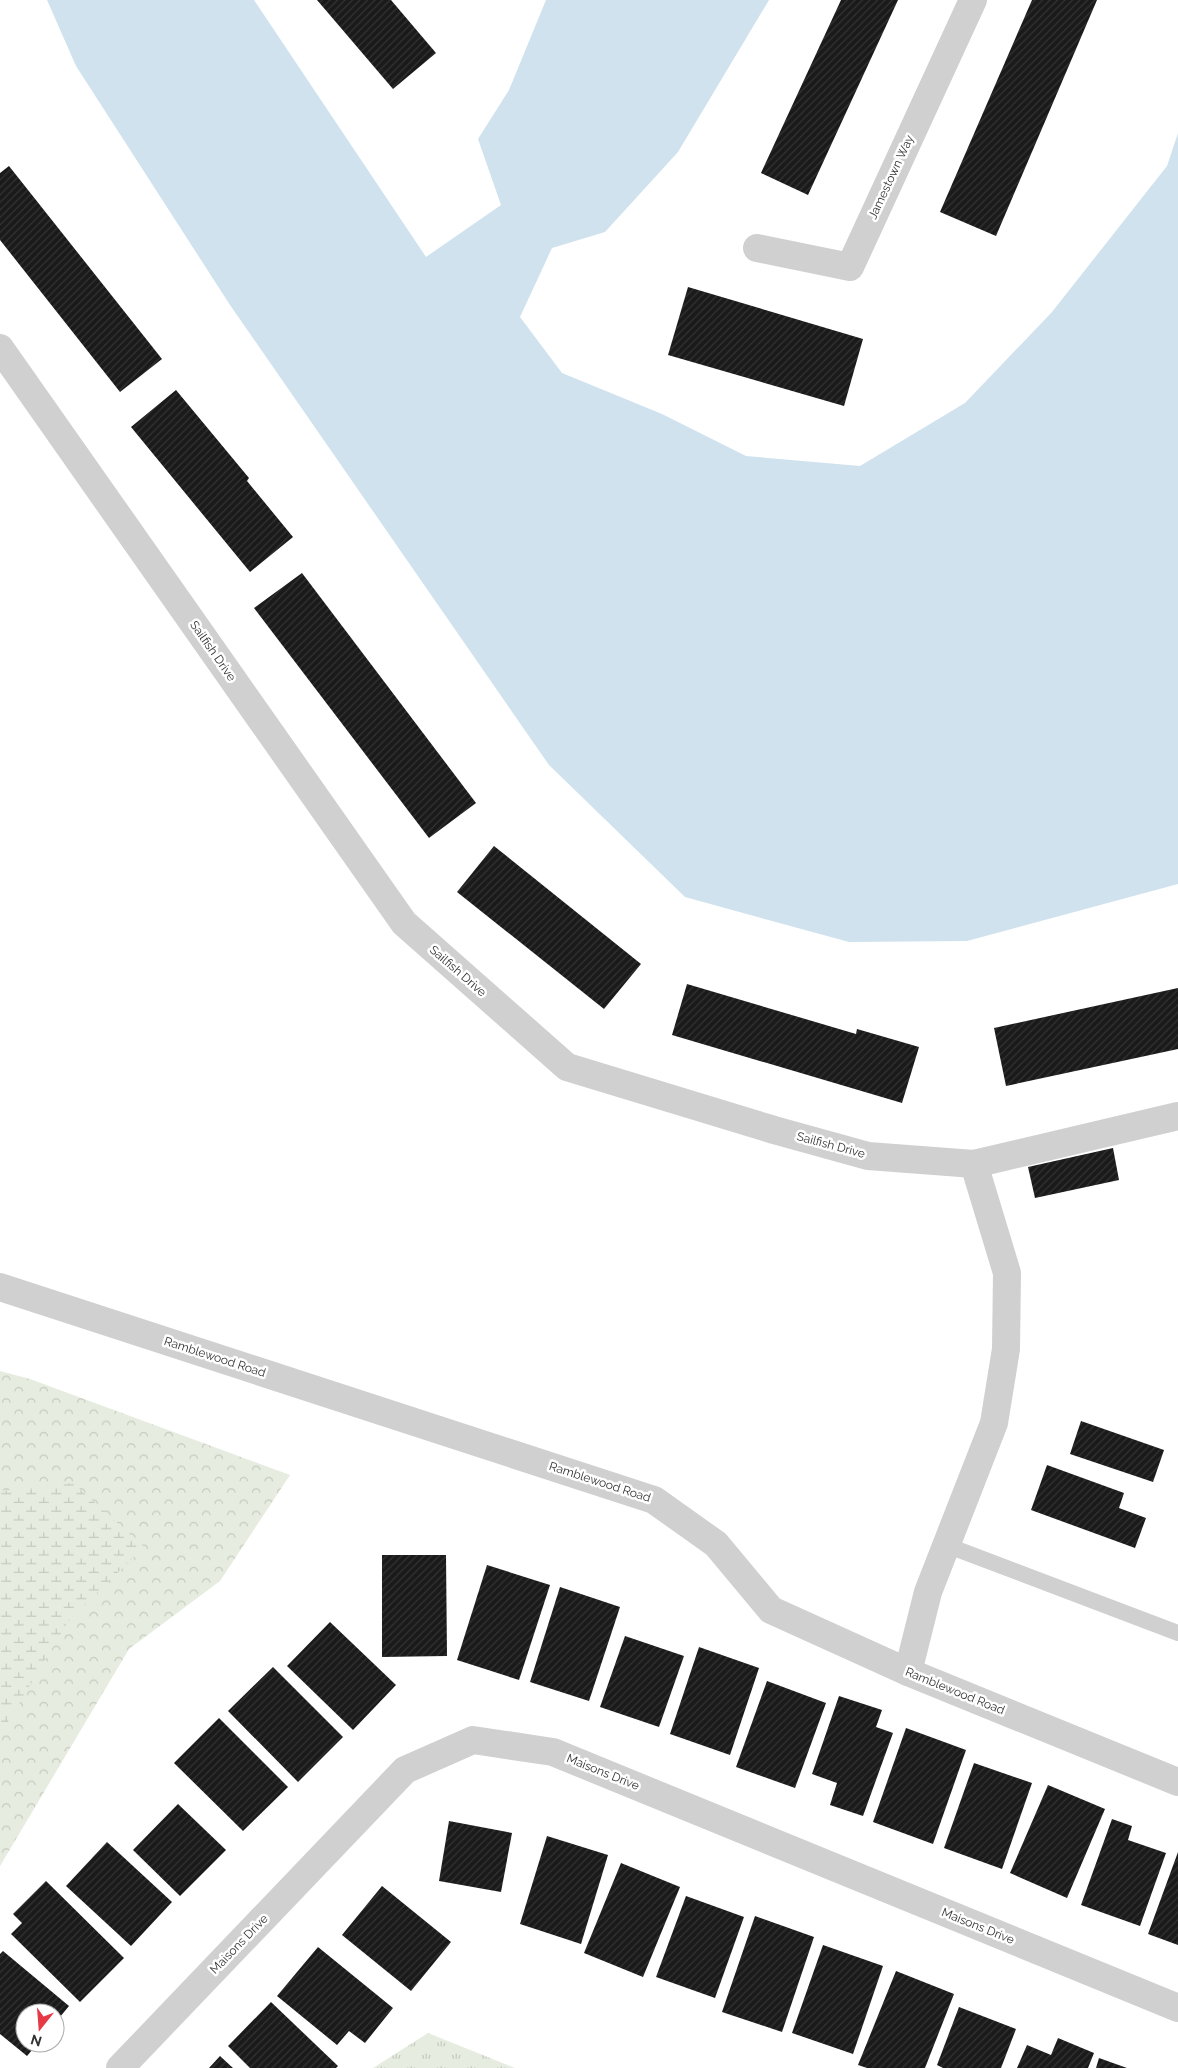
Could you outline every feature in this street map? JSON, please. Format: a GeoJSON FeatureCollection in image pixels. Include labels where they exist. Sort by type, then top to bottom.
{"type":"FeatureCollection","features":[{"type":"Feature","properties":{"kind":"street","name":"Jamestown Way"},"geometry":{"type":"LineString","coordinates":[[757,248],[850,268],[972,0]]}},
{"type":"Feature","properties":{"kind":"street","name":"Sailfish Drive"},"geometry":{"type":"LineString","coordinates":[[0,348],[404,923],[567,1067],[774,1130],[868,1156],[974,1164],[1178,1116]]}},
{"type":"Feature","properties":{"kind":"street"},"geometry":{"type":"LineString","coordinates":[[908,1672],[928,1592],[994,1423],[1006,1349],[1007,1273],[974,1164]]}},
{"type":"Feature","properties":{"kind":"street","name":"Ramblewood Road"},"geometry":{"type":"LineString","coordinates":[[0,1287],[654,1500],[716,1544],[771,1610],[908,1672],[1178,1782]]}},
{"type":"Feature","properties":{"kind":"street","name":"Maisons Drive"},"geometry":{"type":"LineString","coordinates":[[120,2068],[405,1770],[473,1740],[553,1752],[1178,2008]]}},
{"type":"Feature","properties":{"kind":"lane"},"geometry":{"type":"LineString","coordinates":[[946,1545],[1178,1633]]}},
{"type":"Feature","properties":{"kind":"green space"},"geometry":{"type":"Polygon","coordinates":[[[0,1371],[30,1379],[290,1475],[220,1581],[129,1649],[0,1866],[0,1371]]]}},
{"type":"Feature","properties":{"kind":"green space"},"geometry":{"type":"Polygon","coordinates":[[[73,1483],[144,1547],[69,1620],[0,1735],[0,1491],[73,1483]]]}},
{"type":"Feature","properties":{"kind":"green space"},"geometry":{"type":"Polygon","coordinates":[[[428,2033],[515,2068],[373,2068],[428,2033]]]}},
{"type":"Feature","properties":{"kind":"water"},"geometry":{"type":"Polygon","coordinates":[[[47,0],[254,0],[426,257],[501,205],[478,139],[509,90],[546,0],[769,0],[678,152],[605,232],[552,248],[520,317],[562,373],[662,414],[746,456],[860,466],[965,403],[1052,312],[1167,166],[1178,133],[1178,884],[967,941],[849,942],[685,897],[549,765],[230,305],[76,66],[47,0]]]}},
{"type":"Feature","properties":{"kind":"building"},"geometry":{"type":"Polygon","coordinates":[[[317,0],[391,0],[436,53],[393,89],[317,0]]]}},
{"type":"Feature","properties":{"kind":"building"},"geometry":{"type":"Polygon","coordinates":[[[841,0],[898,0],[808,195],[761,173],[841,0]]]}},
{"type":"Feature","properties":{"kind":"building"},"geometry":{"type":"Polygon","coordinates":[[[1032,0],[1097,0],[996,236],[940,212],[1032,0]]]}},
{"type":"Feature","properties":{"kind":"building"},"geometry":{"type":"Polygon","coordinates":[[[9,166],[162,359],[120,392],[0,240],[0,173],[9,166]]]}},
{"type":"Feature","properties":{"kind":"building"},"geometry":{"type":"Polygon","coordinates":[[[688,287],[863,339],[844,406],[668,355],[688,287]]]}},
{"type":"Feature","properties":{"kind":"building"},"geometry":{"type":"Polygon","coordinates":[[[176,390],[249,478],[247,481],[293,537],[250,572],[131,427],[176,390]]]}},
{"type":"Feature","properties":{"kind":"building"},"geometry":{"type":"Polygon","coordinates":[[[302,573],[476,803],[429,838],[254,608],[302,573]]]}},
{"type":"Feature","properties":{"kind":"building"},"geometry":{"type":"Polygon","coordinates":[[[494,846],[641,964],[604,1009],[457,892],[494,846]]]}},
{"type":"Feature","properties":{"kind":"building"},"geometry":{"type":"Polygon","coordinates":[[[687,984],[856,1034],[857,1029],[919,1047],[902,1103],[672,1035],[687,984]]]}},
{"type":"Feature","properties":{"kind":"building"},"geometry":{"type":"Polygon","coordinates":[[[1178,988],[1178,1049],[1006,1086],[994,1028],[1178,988]]]}},
{"type":"Feature","properties":{"kind":"building"},"geometry":{"type":"Polygon","coordinates":[[[1113,1148],[1119,1180],[1035,1198],[1028,1167],[1113,1148]]]}},
{"type":"Feature","properties":{"kind":"building"},"geometry":{"type":"Polygon","coordinates":[[[1081,1421],[1164,1450],[1153,1482],[1070,1454],[1081,1421]]]}},
{"type":"Feature","properties":{"kind":"building"},"geometry":{"type":"Polygon","coordinates":[[[1047,1465],[1124,1493],[1119,1508],[1146,1518],[1135,1548],[1031,1510],[1047,1465]]]}},
{"type":"Feature","properties":{"kind":"building"},"geometry":{"type":"Polygon","coordinates":[[[382,1555],[446,1555],[447,1656],[382,1657],[382,1555]]]}},
{"type":"Feature","properties":{"kind":"building"},"geometry":{"type":"Polygon","coordinates":[[[487,1565],[550,1585],[519,1680],[457,1660],[487,1565]]]}},
{"type":"Feature","properties":{"kind":"building"},"geometry":{"type":"Polygon","coordinates":[[[560,1587],[620,1607],[589,1701],[530,1682],[560,1587]]]}},
{"type":"Feature","properties":{"kind":"building"},"geometry":{"type":"Polygon","coordinates":[[[330,1622],[396,1685],[353,1730],[287,1666],[330,1622]]]}},
{"type":"Feature","properties":{"kind":"building"},"geometry":{"type":"Polygon","coordinates":[[[625,1636],[684,1656],[659,1727],[600,1707],[625,1636]]]}},
{"type":"Feature","properties":{"kind":"building"},"geometry":{"type":"Polygon","coordinates":[[[699,1647],[759,1668],[730,1755],[670,1734],[699,1647]]]}},
{"type":"Feature","properties":{"kind":"building"},"geometry":{"type":"Polygon","coordinates":[[[273,1667],[343,1737],[298,1782],[228,1711],[273,1667]]]}},
{"type":"Feature","properties":{"kind":"building"},"geometry":{"type":"Polygon","coordinates":[[[767,1681],[826,1703],[795,1788],[736,1767],[767,1681]]]}},
{"type":"Feature","properties":{"kind":"building"},"geometry":{"type":"Polygon","coordinates":[[[839,1696],[882,1710],[876,1727],[893,1733],[863,1816],[830,1805],[837,1783],[812,1774],[839,1696]]]}},
{"type":"Feature","properties":{"kind":"building"},"geometry":{"type":"Polygon","coordinates":[[[219,1718],[288,1787],[243,1831],[174,1763],[219,1718]]]}},
{"type":"Feature","properties":{"kind":"building"},"geometry":{"type":"Polygon","coordinates":[[[906,1728],[966,1750],[933,1844],[873,1822],[906,1728]]]}},
{"type":"Feature","properties":{"kind":"building"},"geometry":{"type":"Polygon","coordinates":[[[974,1763],[1032,1783],[1002,1869],[944,1848],[974,1763]]]}},
{"type":"Feature","properties":{"kind":"building"},"geometry":{"type":"Polygon","coordinates":[[[1048,1785],[1105,1809],[1067,1898],[1010,1873],[1048,1785]]]}},
{"type":"Feature","properties":{"kind":"building"},"geometry":{"type":"Polygon","coordinates":[[[178,1804],[226,1850],[180,1896],[133,1850],[178,1804]]]}},
{"type":"Feature","properties":{"kind":"building"},"geometry":{"type":"Polygon","coordinates":[[[1112,1819],[1132,1826],[1128,1840],[1166,1853],[1140,1926],[1081,1905],[1112,1819]]]}},
{"type":"Feature","properties":{"kind":"building"},"geometry":{"type":"Polygon","coordinates":[[[449,1821],[512,1833],[501,1892],[439,1881],[449,1821]]]}},
{"type":"Feature","properties":{"kind":"building"},"geometry":{"type":"Polygon","coordinates":[[[547,1836],[608,1855],[581,1944],[520,1924],[547,1836]]]}},
{"type":"Feature","properties":{"kind":"building"},"geometry":{"type":"Polygon","coordinates":[[[107,1842],[172,1902],[131,1946],[66,1886],[107,1842]]]}},
{"type":"Feature","properties":{"kind":"building"},"geometry":{"type":"Polygon","coordinates":[[[1178,1852],[1178,1945],[1148,1934],[1178,1852]]]}},
{"type":"Feature","properties":{"kind":"building"},"geometry":{"type":"Polygon","coordinates":[[[621,1863],[680,1887],[643,1977],[584,1953],[621,1863]]]}},
{"type":"Feature","properties":{"kind":"building"},"geometry":{"type":"Polygon","coordinates":[[[46,1881],[124,1958],[80,2002],[11,1934],[22,1923],[13,1914],[46,1881]]]}},
{"type":"Feature","properties":{"kind":"building"},"geometry":{"type":"Polygon","coordinates":[[[382,1886],[451,1942],[411,1991],[342,1935],[382,1886]]]}},
{"type":"Feature","properties":{"kind":"building"},"geometry":{"type":"Polygon","coordinates":[[[686,1896],[744,1917],[715,1998],[656,1977],[686,1896]]]}},
{"type":"Feature","properties":{"kind":"building"},"geometry":{"type":"Polygon","coordinates":[[[755,1916],[814,1937],[782,2032],[722,2012],[755,1916]]]}},
{"type":"Feature","properties":{"kind":"building"},"geometry":{"type":"Polygon","coordinates":[[[823,1945],[883,1966],[853,2054],[792,2033],[823,1945]]]}},
{"type":"Feature","properties":{"kind":"building"},"geometry":{"type":"Polygon","coordinates":[[[318,1947],[393,2008],[365,2043],[349,2031],[337,2045],[277,1996],[318,1947]]]}},
{"type":"Feature","properties":{"kind":"building"},"geometry":{"type":"Polygon","coordinates":[[[3,1951],[69,2006],[65,2011],[65,2003],[15,2003],[15,2046],[0,2034],[0,1954],[3,1951]]]}},
{"type":"Feature","properties":{"kind":"building"},"geometry":{"type":"Polygon","coordinates":[[[896,1971],[954,1994],[925,2068],[867,2068],[858,2065],[896,1971]]]}},
{"type":"Feature","properties":{"kind":"building"},"geometry":{"type":"Polygon","coordinates":[[[271,2002],[338,2066],[336,2068],[250,2068],[228,2046],[271,2002]]]}},
{"type":"Feature","properties":{"kind":"building"},"geometry":{"type":"Polygon","coordinates":[[[959,2007],[1016,2029],[1001,2068],[943,2068],[937,2065],[959,2007]]]}},
{"type":"Feature","properties":{"kind":"building"},"geometry":{"type":"Polygon","coordinates":[[[1058,2038],[1094,2053],[1088,2068],[1017,2068],[1027,2045],[1051,2055],[1058,2038]]]}},
{"type":"Feature","properties":{"kind":"building"},"geometry":{"type":"Polygon","coordinates":[[[220,2056],[233,2068],[209,2068],[220,2056]]]}},
{"type":"Feature","properties":{"kind":"building"},"geometry":{"type":"Polygon","coordinates":[[[1099,2058],[1127,2068],[1096,2068],[1099,2058]]]}}]}
